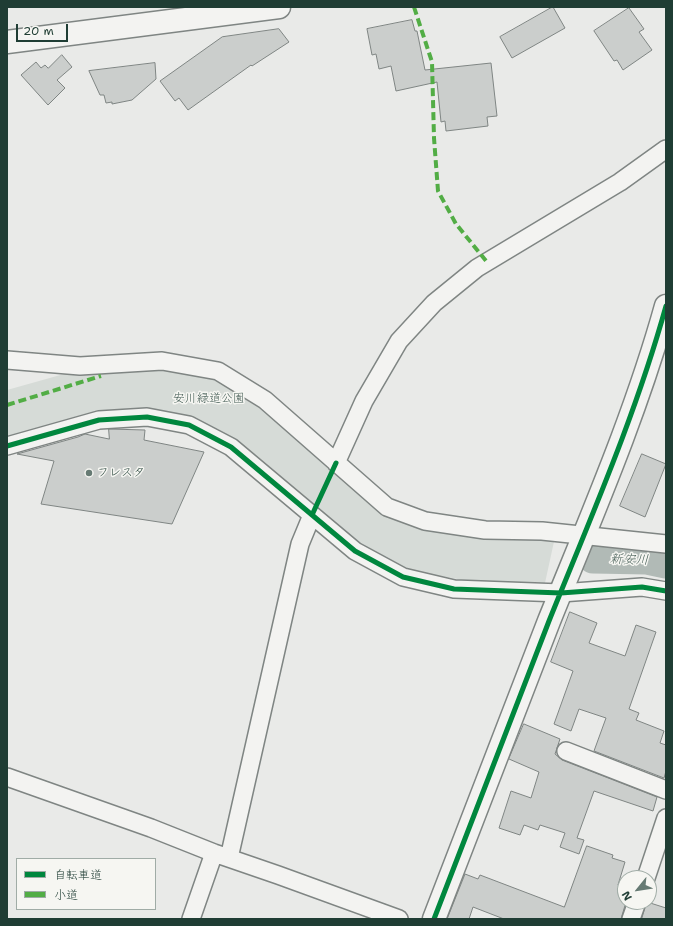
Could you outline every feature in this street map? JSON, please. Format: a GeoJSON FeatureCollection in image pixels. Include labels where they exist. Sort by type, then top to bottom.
{"type":"FeatureCollection","features":[{"type":"Feature","properties":{"kind":"main road"},"geometry":{"type":"LineString","coordinates":[[7,42],[202,12],[279,7]]}},
{"type":"Feature","properties":{"kind":"main road"},"geometry":{"type":"LineString","coordinates":[[434,919],[633,411],[666,306]]}},
{"type":"Feature","properties":{"kind":"street"},"geometry":{"type":"LineString","coordinates":[[336,463],[364,401],[399,341],[434,303],[477,268],[620,182],[666,149]]}},
{"type":"Feature","properties":{"kind":"street"},"geometry":{"type":"LineString","coordinates":[[7,360],[80,366],[162,361],[218,371],[265,400],[387,507],[425,520],[485,530],[542,531],[666,544]]}},
{"type":"Feature","properties":{"kind":"street"},"geometry":{"type":"LineString","coordinates":[[7,446],[99,420],[147,417],[189,425],[231,447],[355,552],[403,577],[454,589],[561,593],[642,587],[666,591]]}},
{"type":"Feature","properties":{"kind":"street"},"geometry":{"type":"LineString","coordinates":[[191,919],[222,856],[300,544],[312,515]]}},
{"type":"Feature","properties":{"kind":"street"},"geometry":{"type":"LineString","coordinates":[[566,751],[666,790]]}},
{"type":"Feature","properties":{"kind":"street"},"geometry":{"type":"LineString","coordinates":[[7,777],[399,919]]}},
{"type":"Feature","properties":{"kind":"street"},"geometry":{"type":"LineString","coordinates":[[649,870],[666,820]]}},
{"type":"Feature","properties":{"kind":"green space","name":"安川緑道公園"},"geometry":{"type":"Polygon","coordinates":[[[154,367],[218,375],[277,418],[383,509],[555,537],[545,583],[468,581],[405,569],[355,539],[262,460],[201,422],[143,409],[7,439],[7,390],[64,374],[154,367]]]}},
{"type":"Feature","properties":{"kind":"building"},"geometry":{"type":"Polygon","coordinates":[[[553,7],[565,28],[512,58],[500,37],[553,7]]]}},
{"type":"Feature","properties":{"kind":"building"},"geometry":{"type":"Polygon","coordinates":[[[629,8],[644,29],[639,32],[652,50],[623,70],[617,60],[614,61],[594,31],[629,8]]]}},
{"type":"Feature","properties":{"kind":"building"},"geometry":{"type":"Polygon","coordinates":[[[412,20],[415,31],[417,31],[425,70],[491,63],[497,116],[487,117],[488,126],[446,131],[445,121],[441,122],[437,82],[396,91],[391,66],[379,69],[376,54],[372,55],[367,29],[412,20]]]}},
{"type":"Feature","properties":{"kind":"building"},"geometry":{"type":"Polygon","coordinates":[[[279,29],[289,42],[252,66],[251,65],[188,110],[179,98],[175,101],[160,81],[222,37],[279,29]]]}},
{"type":"Feature","properties":{"kind":"building"},"geometry":{"type":"Polygon","coordinates":[[[62,55],[72,67],[57,80],[65,88],[48,105],[21,75],[36,62],[41,68],[45,65],[48,68],[62,55]]]}},
{"type":"Feature","properties":{"kind":"building"},"geometry":{"type":"Polygon","coordinates":[[[155,63],[156,79],[132,100],[112,104],[112,102],[106,103],[104,95],[100,95],[89,71],[155,63]]]}},
{"type":"Feature","properties":{"kind":"building"},"geometry":{"type":"Polygon","coordinates":[[[109,429],[145,430],[144,440],[204,452],[172,524],[41,504],[54,461],[17,454],[85,434],[109,439],[109,429]]]}},
{"type":"Feature","properties":{"kind":"building"},"geometry":{"type":"Polygon","coordinates":[[[642,454],[666,464],[645,517],[620,506],[642,454]]]}},
{"type":"Feature","properties":{"kind":"building"},"geometry":{"type":"Polygon","coordinates":[[[570,612],[597,623],[589,643],[625,656],[636,625],[656,632],[629,709],[639,713],[636,720],[664,731],[660,743],[666,745],[666,771],[664,778],[594,751],[606,718],[579,709],[571,731],[554,724],[573,671],[551,662],[570,612]]]}},
{"type":"Feature","properties":{"kind":"building"},"geometry":{"type":"Polygon","coordinates":[[[524,724],[560,739],[555,754],[562,760],[657,797],[653,811],[594,791],[577,838],[584,840],[579,854],[560,847],[565,833],[540,825],[538,830],[524,825],[520,835],[499,828],[511,791],[531,798],[539,772],[509,759],[524,724]]]}},
{"type":"Feature","properties":{"kind":"building"},"geometry":{"type":"Polygon","coordinates":[[[587,846],[613,855],[612,858],[625,862],[623,870],[617,870],[617,910],[624,910],[621,919],[504,919],[473,907],[469,919],[447,919],[465,874],[478,879],[480,875],[564,907],[587,846]]]}},
{"type":"Feature","properties":{"kind":"building"},"geometry":{"type":"Polygon","coordinates":[[[657,905],[666,908],[666,919],[642,919],[645,910],[657,910],[657,905]]]}},
{"type":"Feature","properties":{"kind":"waterway","name":"新安川"},"geometry":{"type":"LineString","coordinates":[[593,558],[647,559],[666,563]]}},
{"type":"Feature","properties":{"kind":"marked path"},"geometry":{"type":"LineString","coordinates":[[414,7],[432,62],[434,138],[438,191],[456,224],[487,262]]}},
{"type":"Feature","properties":{"kind":"marked path"},"geometry":{"type":"LineString","coordinates":[[7,405],[101,376]]}},
{"type":"Feature","properties":{"kind":"cycle path"},"geometry":{"type":"LineString","coordinates":[[434,919],[534,658],[627,426],[666,306]]}},
{"type":"Feature","properties":{"kind":"cycle path"},"geometry":{"type":"LineString","coordinates":[[7,446],[99,420],[147,417],[189,425],[231,447],[355,551],[403,577],[454,589],[561,593],[642,587],[666,591]]}},
{"type":"Feature","properties":{"kind":"cycle path"},"geometry":{"type":"LineString","coordinates":[[312,515],[336,463]]}},
{"type":"Feature","properties":{"kind":"place","name":"フレスタ"},"geometry":{"type":"Point","coordinates":[89,473]}}]}
